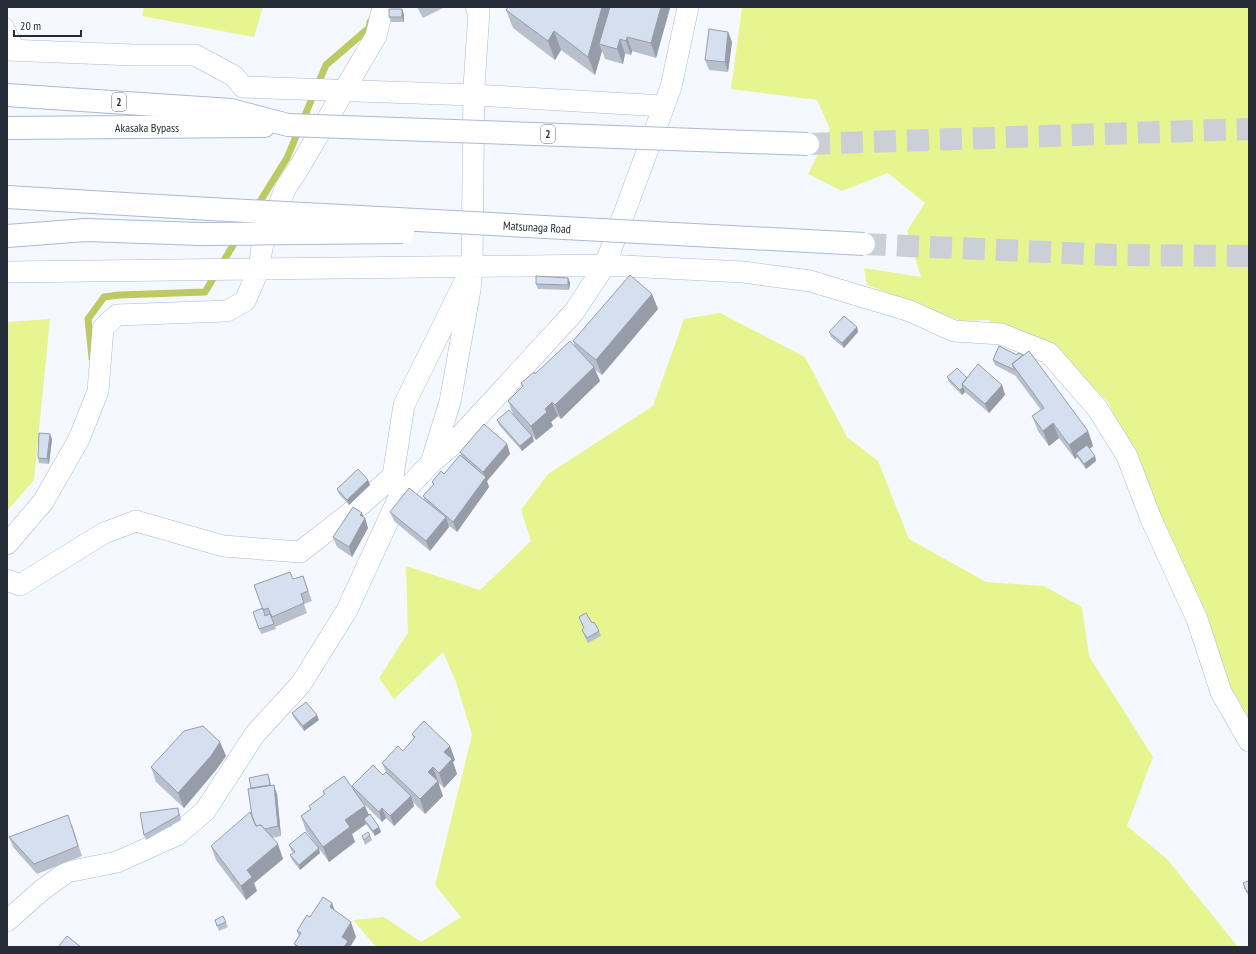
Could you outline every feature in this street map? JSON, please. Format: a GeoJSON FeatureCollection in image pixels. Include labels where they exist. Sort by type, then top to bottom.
{"type":"FeatureCollection","features":[{"type":"Feature","properties":{"kind":"highway","name":"2"},"geometry":{"type":"LineString","coordinates":[[7,95],[231,118]]}},
{"type":"Feature","properties":{"kind":"highway","name":"Akasaka Bypass"},"geometry":{"type":"LineString","coordinates":[[7,128],[231,118],[288,125],[808,144]]}},
{"type":"Feature","properties":{"kind":"highway","name":"Matsunaga Road"},"geometry":{"type":"LineString","coordinates":[[7,197],[864,244]]}},
{"type":"Feature","properties":{"kind":"highway"},"geometry":{"type":"LineString","coordinates":[[7,236],[86,230],[200,234],[358,233],[568,228]]}},
{"type":"Feature","properties":{"kind":"street"},"geometry":{"type":"LineString","coordinates":[[7,544],[43,502],[79,439],[98,391],[103,328],[117,315],[227,311],[245,302],[259,268],[262,247],[286,187],[297,171],[335,91],[376,36],[383,7]]}},
{"type":"Feature","properties":{"kind":"street"},"geometry":{"type":"LineString","coordinates":[[431,463],[450,402],[470,290],[472,267],[474,95],[479,11],[476,7]]}},
{"type":"Feature","properties":{"kind":"street"},"geometry":{"type":"LineString","coordinates":[[7,921],[42,890],[67,872],[117,862],[177,834],[205,812],[255,734],[301,684],[347,610],[399,497],[431,463],[451,446],[574,312],[605,265],[671,87],[688,7]]}},
{"type":"Feature","properties":{"kind":"street"},"geometry":{"type":"LineString","coordinates":[[14,50],[134,55],[195,55],[234,76],[243,87],[474,95],[664,106]]}},
{"type":"Feature","properties":{"kind":"street"},"geometry":{"type":"LineString","coordinates":[[7,272],[605,265],[743,272],[810,281],[910,311],[954,331],[1001,334],[1049,353],[1097,408],[1127,456],[1151,519],[1197,619],[1221,692],[1249,741]]}},
{"type":"Feature","properties":{"kind":"street"},"geometry":{"type":"LineString","coordinates":[[7,580],[20,585],[104,533],[136,521],[223,546],[300,552],[364,502],[393,476],[404,405],[472,267]]}},
{"type":"Feature","properties":{"kind":"lane"},"geometry":{"type":"LineString","coordinates":[[7,24],[14,50]]}},
{"type":"Feature","properties":{"kind":"green space"},"geometry":{"type":"Polygon","coordinates":[[[144,7],[263,7],[254,37],[142,16],[144,7]]]}},
{"type":"Feature","properties":{"kind":"green space"},"geometry":{"type":"Polygon","coordinates":[[[1249,7],[1249,729],[1237,709],[1133,457],[1108,402],[1065,359],[1039,340],[987,320],[961,321],[867,285],[864,268],[921,277],[907,231],[925,203],[888,173],[842,191],[808,174],[830,129],[817,100],[731,89],[742,8],[1249,7]]]}},
{"type":"Feature","properties":{"kind":"green space"},"geometry":{"type":"Polygon","coordinates":[[[720,313],[805,357],[847,437],[878,461],[909,539],[986,582],[1044,586],[1082,607],[1089,656],[1153,757],[1127,826],[1167,859],[1238,947],[376,947],[353,920],[384,917],[421,942],[461,917],[435,885],[472,735],[456,682],[443,652],[394,699],[379,678],[408,633],[406,566],[480,590],[531,541],[521,510],[548,474],[653,406],[684,319],[720,313]]]}},
{"type":"Feature","properties":{"kind":"green space"},"geometry":{"type":"Polygon","coordinates":[[[50,319],[34,480],[7,511],[7,322],[50,319]]]}},
{"type":"Feature","properties":{"kind":"building"},"geometry":{"type":"Polygon","coordinates":[[[508,7],[602,7],[588,57],[554,31],[548,41],[506,10],[508,7]]]}},
{"type":"Feature","properties":{"kind":"building"},"geometry":{"type":"Polygon","coordinates":[[[610,7],[661,7],[651,43],[627,37],[626,41],[620,39],[617,49],[599,44],[610,7]]]}},
{"type":"Feature","properties":{"kind":"building"},"geometry":{"type":"Polygon","coordinates":[[[389,9],[402,9],[402,17],[389,17],[389,9]]]}},
{"type":"Feature","properties":{"kind":"building"},"geometry":{"type":"Polygon","coordinates":[[[709,29],[728,32],[725,62],[705,60],[709,29]]]}},
{"type":"Feature","properties":{"kind":"building"},"geometry":{"type":"Polygon","coordinates":[[[630,275],[652,294],[596,360],[573,341],[630,275]]]}},
{"type":"Feature","properties":{"kind":"building"},"geometry":{"type":"Polygon","coordinates":[[[536,276],[568,278],[568,285],[536,284],[536,276]]]}},
{"type":"Feature","properties":{"kind":"building"},"geometry":{"type":"Polygon","coordinates":[[[844,316],[857,327],[842,343],[829,332],[844,316]]]}},
{"type":"Feature","properties":{"kind":"building"},"geometry":{"type":"Polygon","coordinates":[[[570,341],[594,367],[555,405],[552,402],[545,409],[547,412],[531,426],[508,401],[523,386],[521,383],[534,372],[535,374],[570,341]]]}},
{"type":"Feature","properties":{"kind":"building"},"geometry":{"type":"Polygon","coordinates":[[[999,346],[1017,355],[1018,353],[1023,355],[1012,364],[1015,370],[993,360],[999,346]]]}},
{"type":"Feature","properties":{"kind":"building"},"geometry":{"type":"Polygon","coordinates":[[[1029,351],[1088,431],[1069,445],[1053,423],[1043,431],[1032,416],[1044,408],[1012,364],[1029,351]]]}},
{"type":"Feature","properties":{"kind":"building"},"geometry":{"type":"Polygon","coordinates":[[[978,364],[1002,385],[985,404],[962,384],[978,364]]]}},
{"type":"Feature","properties":{"kind":"building"},"geometry":{"type":"Polygon","coordinates":[[[957,368],[967,378],[962,384],[963,387],[960,390],[947,377],[957,368]]]}},
{"type":"Feature","properties":{"kind":"building"},"geometry":{"type":"Polygon","coordinates":[[[509,410],[532,436],[520,446],[497,420],[509,410]]]}},
{"type":"Feature","properties":{"kind":"building"},"geometry":{"type":"Polygon","coordinates":[[[484,424],[507,444],[483,472],[460,452],[484,424]]]}},
{"type":"Feature","properties":{"kind":"building"},"geometry":{"type":"Polygon","coordinates":[[[39,433],[50,434],[47,459],[38,458],[39,433]]]}},
{"type":"Feature","properties":{"kind":"building"},"geometry":{"type":"Polygon","coordinates":[[[1087,445],[1095,456],[1084,464],[1076,453],[1087,445]]]}},
{"type":"Feature","properties":{"kind":"building"},"geometry":{"type":"Polygon","coordinates":[[[460,455],[486,477],[453,522],[423,496],[434,484],[432,482],[441,471],[444,474],[460,455]]]}},
{"type":"Feature","properties":{"kind":"building"},"geometry":{"type":"Polygon","coordinates":[[[358,469],[368,480],[347,500],[337,489],[358,469]]]}},
{"type":"Feature","properties":{"kind":"building"},"geometry":{"type":"Polygon","coordinates":[[[409,488],[446,517],[426,541],[390,512],[409,488]]]}},
{"type":"Feature","properties":{"kind":"building"},"geometry":{"type":"Polygon","coordinates":[[[353,507],[362,513],[360,515],[365,518],[349,547],[333,537],[353,507]]]}},
{"type":"Feature","properties":{"kind":"building"},"geometry":{"type":"Polygon","coordinates":[[[290,572],[293,579],[303,576],[308,591],[301,594],[304,603],[272,617],[268,608],[263,610],[254,585],[290,572]]]}},
{"type":"Feature","properties":{"kind":"building"},"geometry":{"type":"Polygon","coordinates":[[[263,608],[265,616],[270,614],[274,624],[259,629],[253,612],[263,608]]]}},
{"type":"Feature","properties":{"kind":"building"},"geometry":{"type":"Polygon","coordinates":[[[586,613],[592,623],[594,622],[599,631],[587,638],[582,630],[584,628],[579,617],[586,613]]]}},
{"type":"Feature","properties":{"kind":"building"},"geometry":{"type":"Polygon","coordinates":[[[306,702],[317,715],[303,726],[292,713],[306,702]]]}},
{"type":"Feature","properties":{"kind":"building"},"geometry":{"type":"Polygon","coordinates":[[[424,721],[450,746],[444,752],[452,759],[439,773],[433,767],[428,772],[438,781],[420,799],[382,763],[398,746],[403,751],[415,737],[412,734],[424,721]]]}},
{"type":"Feature","properties":{"kind":"building"},"geometry":{"type":"Polygon","coordinates":[[[203,726],[220,742],[211,756],[178,793],[151,767],[184,731],[203,726]]]}},
{"type":"Feature","properties":{"kind":"building"},"geometry":{"type":"Polygon","coordinates":[[[373,765],[383,775],[386,772],[411,796],[390,816],[382,808],[379,812],[352,786],[373,765]]]}},
{"type":"Feature","properties":{"kind":"building"},"geometry":{"type":"Polygon","coordinates":[[[268,774],[270,785],[251,788],[249,778],[268,774]]]}},
{"type":"Feature","properties":{"kind":"building"},"geometry":{"type":"Polygon","coordinates":[[[344,776],[365,806],[345,820],[350,827],[323,847],[301,816],[311,809],[309,806],[325,794],[323,791],[344,776]]]}},
{"type":"Feature","properties":{"kind":"building"},"geometry":{"type":"Polygon","coordinates":[[[274,785],[278,826],[265,829],[261,825],[256,826],[252,816],[248,789],[274,785]]]}},
{"type":"Feature","properties":{"kind":"building"},"geometry":{"type":"Polygon","coordinates":[[[178,808],[179,815],[144,835],[140,813],[178,808]]]}},
{"type":"Feature","properties":{"kind":"building"},"geometry":{"type":"Polygon","coordinates":[[[250,812],[256,826],[261,825],[278,844],[247,870],[252,877],[241,886],[211,846],[250,812]]]}},
{"type":"Feature","properties":{"kind":"building"},"geometry":{"type":"Polygon","coordinates":[[[370,814],[379,827],[373,831],[364,819],[370,814]]]}},
{"type":"Feature","properties":{"kind":"building"},"geometry":{"type":"Polygon","coordinates":[[[68,815],[78,846],[34,864],[9,837],[68,815]]]}},
{"type":"Feature","properties":{"kind":"building"},"geometry":{"type":"Polygon","coordinates":[[[305,832],[319,848],[299,865],[290,855],[295,852],[289,845],[305,832]]]}},
{"type":"Feature","properties":{"kind":"building"},"geometry":{"type":"Polygon","coordinates":[[[368,832],[370,835],[364,840],[362,836],[368,832]]]}},
{"type":"Feature","properties":{"kind":"building"},"geometry":{"type":"Polygon","coordinates":[[[1248,881],[1249,891],[1247,892],[1243,883],[1248,881]]]}},
{"type":"Feature","properties":{"kind":"building"},"geometry":{"type":"Polygon","coordinates":[[[323,897],[332,903],[330,907],[351,922],[342,937],[348,941],[344,947],[299,947],[294,944],[301,933],[297,931],[307,915],[310,917],[323,897]]]}},
{"type":"Feature","properties":{"kind":"building"},"geometry":{"type":"Polygon","coordinates":[[[223,916],[226,922],[217,926],[215,920],[223,916]]]}},
{"type":"Feature","properties":{"kind":"building"},"geometry":{"type":"Polygon","coordinates":[[[67,936],[81,947],[58,947],[67,936]]]}},
{"type":"Feature","properties":{"kind":"waterway"},"geometry":{"type":"LineString","coordinates":[[256,208],[287,158],[326,65],[369,28],[370,22]]}},
{"type":"Feature","properties":{"kind":"waterway"},"geometry":{"type":"LineString","coordinates":[[92,358],[88,319],[104,297],[119,295],[205,292],[238,237]]}},
{"type":"Feature","properties":{"kind":"tunnel"},"geometry":{"type":"LineString","coordinates":[[808,144],[1249,129]]}},
{"type":"Feature","properties":{"kind":"tunnel"},"geometry":{"type":"LineString","coordinates":[[864,244],[1114,255],[1249,256]]}}]}
